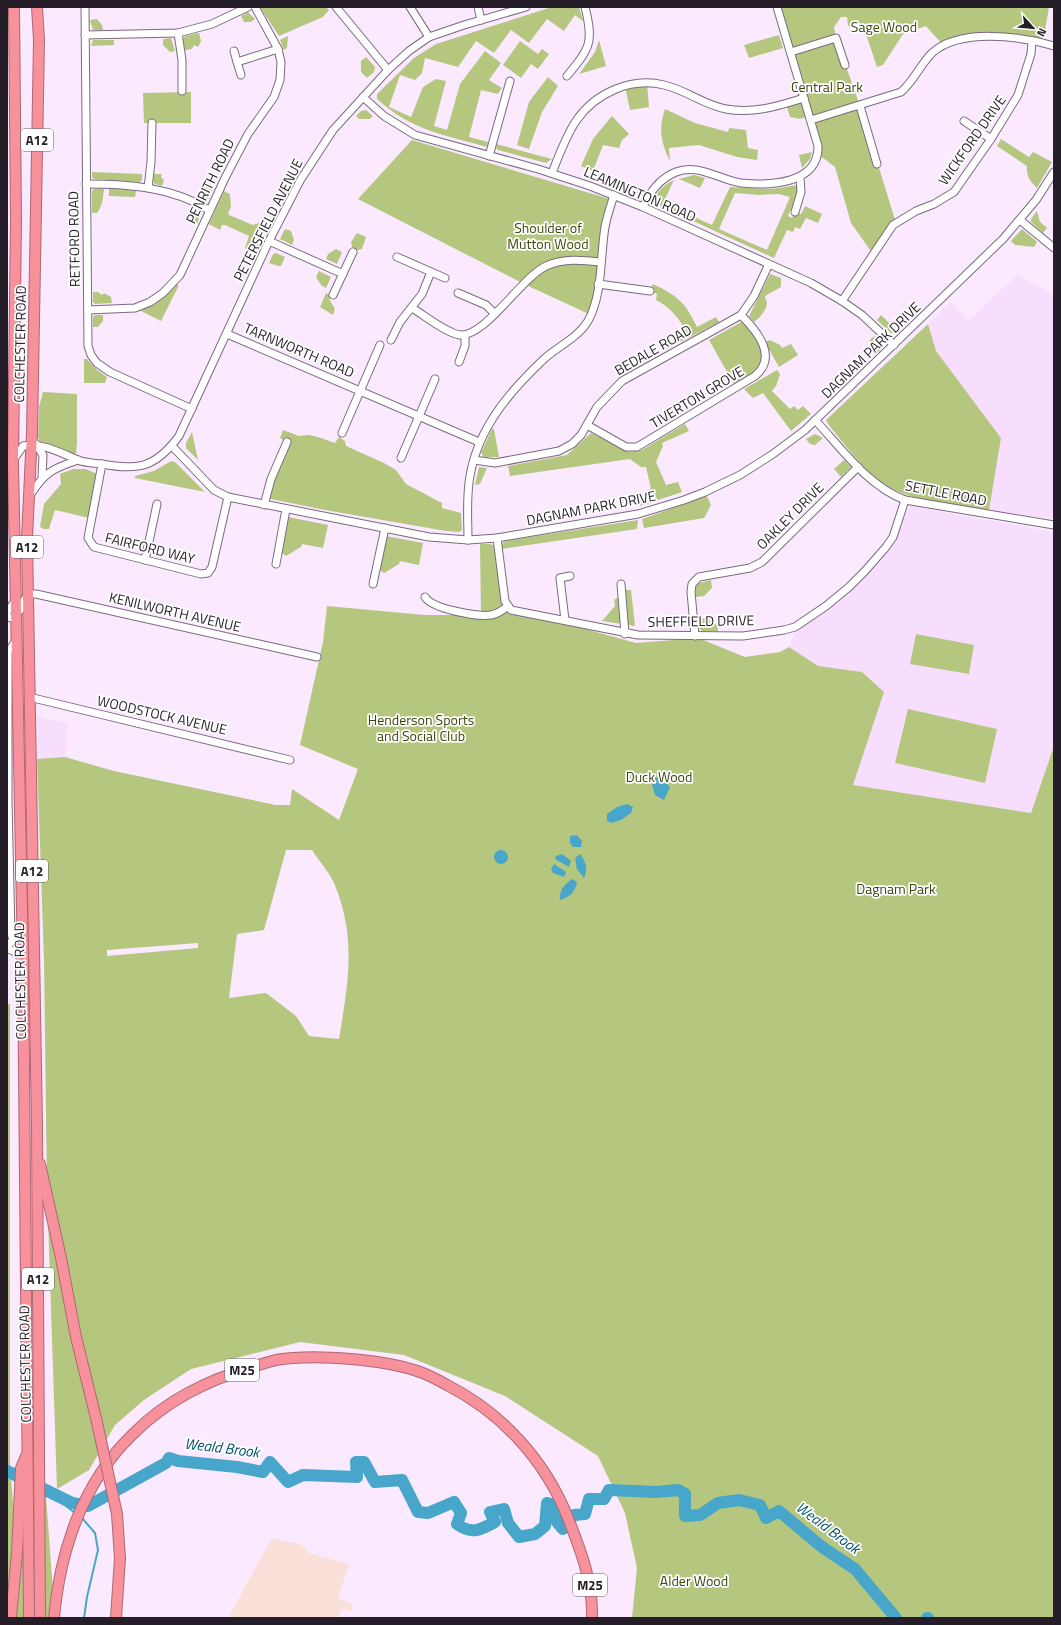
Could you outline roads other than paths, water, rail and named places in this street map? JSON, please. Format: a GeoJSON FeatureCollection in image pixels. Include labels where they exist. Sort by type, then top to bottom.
{"type":"FeatureCollection","features":[{"type":"Feature","properties":{"kind":"highway","name":"COLCHESTER ROAD"},"geometry":{"type":"LineString","coordinates":[[14,7],[11,92],[11,321],[15,601],[10,614],[15,642],[12,766],[22,924],[20,957],[28,1452],[25,1469],[24,1490]]}},
{"type":"Feature","properties":{"kind":"highway","name":"COLCHESTER ROAD"},"geometry":{"type":"LineString","coordinates":[[38,7],[39,40],[34,444],[28,500],[28,697],[36,1149],[40,1618]]}},
{"type":"Feature","properties":{"kind":"highway","name":"A12"},"geometry":{"type":"LineString","coordinates":[[36,1149],[61,1258],[76,1337],[96,1418],[117,1514],[120,1558],[116,1618]]}},
{"type":"Feature","properties":{"kind":"highway","name":"M25"},"geometry":{"type":"LineString","coordinates":[[54,1618],[63,1557],[83,1504],[98,1476],[132,1434],[155,1414],[189,1390],[228,1374],[276,1360],[325,1357],[369,1360],[421,1372],[465,1394],[494,1415],[533,1456],[550,1481],[564,1509],[582,1553],[593,1600],[592,1618]]}},
{"type":"Feature","properties":{"kind":"highway","name":"A12"},"geometry":{"type":"LineString","coordinates":[[11,1618],[24,1490]]}},
{"type":"Feature","properties":{"kind":"highway","name":"A12"},"geometry":{"type":"LineString","coordinates":[[24,1490],[29,1618]]}},
{"type":"Feature","properties":{"kind":"street","name":"RETFORD ROAD"},"geometry":{"type":"LineString","coordinates":[[85,7],[88,346],[91,355],[99,364],[110,372],[192,409]]}},
{"type":"Feature","properties":{"kind":"street"},"geometry":{"type":"LineString","coordinates":[[85,35],[178,33],[212,24],[248,7]]}},
{"type":"Feature","properties":{"kind":"street","name":"PENRITH ROAD"},"geometry":{"type":"LineString","coordinates":[[88,310],[135,308],[150,302],[163,293],[180,274],[241,147],[274,97],[280,80],[281,62],[278,50],[255,7]]}},
{"type":"Feature","properties":{"kind":"street"},"geometry":{"type":"LineString","coordinates":[[336,7],[388,70]]}},
{"type":"Feature","properties":{"kind":"street"},"geometry":{"type":"LineString","coordinates":[[410,7],[430,37]]}},
{"type":"Feature","properties":{"kind":"street"},"geometry":{"type":"LineString","coordinates":[[478,7],[481,20]]}},
{"type":"Feature","properties":{"kind":"street","name":"PETERSFIELD AVENUE"},"geometry":{"type":"LineString","coordinates":[[34,444],[78,460],[123,468],[143,465],[159,458],[172,446],[179,436],[269,241],[301,179],[333,130],[388,70],[409,51],[430,37],[526,7]]}},
{"type":"Feature","properties":{"kind":"street"},"geometry":{"type":"LineString","coordinates":[[567,76],[584,55],[589,42],[590,29],[585,7]]}},
{"type":"Feature","properties":{"kind":"street"},"geometry":{"type":"LineString","coordinates":[[643,207],[657,184],[676,172],[687,170],[709,172],[740,182],[762,184],[800,178],[813,167],[818,154],[811,120],[777,7]]}},
{"type":"Feature","properties":{"kind":"street"},"geometry":{"type":"LineString","coordinates":[[178,33],[182,60],[182,91]]}},
{"type":"Feature","properties":{"kind":"street"},"geometry":{"type":"LineString","coordinates":[[811,120],[901,92],[908,86],[926,60],[943,45],[965,38],[977,36],[1054,46]]}},
{"type":"Feature","properties":{"kind":"street"},"geometry":{"type":"LineString","coordinates":[[791,52],[836,38],[845,65]]}},
{"type":"Feature","properties":{"kind":"street","name":"WICKFORD DRIVE"},"geometry":{"type":"LineString","coordinates":[[842,301],[893,225],[916,211],[934,204],[954,192],[991,139],[1018,94],[1031,54],[1032,42]]}},
{"type":"Feature","properties":{"kind":"street"},"geometry":{"type":"LineString","coordinates":[[237,62],[278,50]]}},
{"type":"Feature","properties":{"kind":"street"},"geometry":{"type":"LineString","coordinates":[[234,52],[241,75]]}},
{"type":"Feature","properties":{"kind":"street"},"geometry":{"type":"LineString","coordinates":[[489,156],[510,81]]}},
{"type":"Feature","properties":{"kind":"street"},"geometry":{"type":"LineString","coordinates":[[552,173],[570,133],[584,111],[608,93],[628,85],[651,83],[664,85],[711,104],[740,110],[764,109],[804,98]]}},
{"type":"Feature","properties":{"kind":"street","name":"LEAMINGTON ROAD"},"geometry":{"type":"LineString","coordinates":[[363,97],[384,116],[415,136],[552,173],[614,195],[811,283],[842,301],[874,326],[894,345]]}},
{"type":"Feature","properties":{"kind":"street"},"geometry":{"type":"LineString","coordinates":[[860,106],[877,164]]}},
{"type":"Feature","properties":{"kind":"street"},"geometry":{"type":"LineString","coordinates":[[964,121],[991,139]]}},
{"type":"Feature","properties":{"kind":"street"},"geometry":{"type":"LineString","coordinates":[[148,188],[152,162],[152,123]]}},
{"type":"Feature","properties":{"kind":"street","name":"DAGNAM PARK DRIVE"},"geometry":{"type":"LineString","coordinates":[[172,446],[214,490],[228,497],[429,536],[468,540],[497,538],[623,517],[658,509],[706,492],[756,465],[793,440],[986,257],[1020,220],[1054,172]]}},
{"type":"Feature","properties":{"kind":"street"},"geometry":{"type":"LineString","coordinates":[[795,212],[801,192],[800,178]]}},
{"type":"Feature","properties":{"kind":"street"},"geometry":{"type":"LineString","coordinates":[[86,184],[120,184],[148,188],[188,199],[210,210]]}},
{"type":"Feature","properties":{"kind":"street"},"geometry":{"type":"LineString","coordinates":[[468,540],[468,492],[479,442],[499,408],[553,350],[581,331],[595,306],[605,225],[614,195]]}},
{"type":"Feature","properties":{"kind":"street"},"geometry":{"type":"LineString","coordinates":[[1020,220],[1054,248]]}},
{"type":"Feature","properties":{"kind":"street"},"geometry":{"type":"LineString","coordinates":[[269,241],[342,274]]}},
{"type":"Feature","properties":{"kind":"street"},"geometry":{"type":"LineString","coordinates":[[333,295],[353,252]]}},
{"type":"Feature","properties":{"kind":"street"},"geometry":{"type":"LineString","coordinates":[[397,256],[445,278]]}},
{"type":"Feature","properties":{"kind":"street"},"geometry":{"type":"LineString","coordinates":[[412,308],[455,334],[465,335],[476,331],[530,277],[546,266],[574,260],[600,262]]}},
{"type":"Feature","properties":{"kind":"street","name":"BEDALE ROAD"},"geometry":{"type":"LineString","coordinates":[[474,460],[495,463],[559,451],[572,444],[588,425],[597,407],[622,381],[741,315],[754,296],[769,264]]}},
{"type":"Feature","properties":{"kind":"street"},"geometry":{"type":"LineString","coordinates":[[391,340],[400,322],[422,294],[431,272]]}},
{"type":"Feature","properties":{"kind":"street"},"geometry":{"type":"LineString","coordinates":[[598,284],[650,291]]}},
{"type":"Feature","properties":{"kind":"street"},"geometry":{"type":"LineString","coordinates":[[458,293],[486,305],[494,313]]}},
{"type":"Feature","properties":{"kind":"street","name":"TIVERTON GROVE"},"geometry":{"type":"LineString","coordinates":[[588,425],[626,447],[637,447],[755,376],[764,366],[767,357],[763,346],[741,315]]}},
{"type":"Feature","properties":{"kind":"street","name":"TARNWORTH ROAD"},"geometry":{"type":"LineString","coordinates":[[226,334],[479,442]]}},
{"type":"Feature","properties":{"kind":"street"},"geometry":{"type":"LineString","coordinates":[[459,362],[465,346],[465,335]]}},
{"type":"Feature","properties":{"kind":"street","name":"TARNWORTH ROAD"},"geometry":{"type":"LineString","coordinates":[[342,433],[380,345]]}},
{"type":"Feature","properties":{"kind":"street"},"geometry":{"type":"LineString","coordinates":[[401,458],[435,379]]}},
{"type":"Feature","properties":{"kind":"street","name":"SETTLE ROAD"},"geometry":{"type":"LineString","coordinates":[[815,420],[858,467],[880,487],[894,496],[905,500],[1054,525]]}},
{"type":"Feature","properties":{"kind":"street"},"geometry":{"type":"LineString","coordinates":[[264,505],[271,479],[287,442]]}},
{"type":"Feature","properties":{"kind":"street","name":"PETERSFIELD AVENUE"},"geometry":{"type":"LineString","coordinates":[[34,444],[43,455],[42,478]]}},
{"type":"Feature","properties":{"kind":"street"},"geometry":{"type":"LineString","coordinates":[[13,462],[18,450],[23,446],[34,444]]}},
{"type":"Feature","properties":{"kind":"street","name":"PETERSFIELD AVENUE"},"geometry":{"type":"LineString","coordinates":[[28,500],[42,478],[54,468],[78,460]]}},
{"type":"Feature","properties":{"kind":"street","name":"FAIRFORD WAY"},"geometry":{"type":"LineString","coordinates":[[102,464],[88,534],[89,542],[94,547],[201,574],[208,573],[212,567],[228,497]]}},
{"type":"Feature","properties":{"kind":"street","name":"OAKLEY DRIVE"},"geometry":{"type":"LineString","coordinates":[[695,636],[691,592],[692,584],[699,577],[750,568],[762,562],[858,467]]}},
{"type":"Feature","properties":{"kind":"street","name":"SHEFFIELD DRIVE"},"geometry":{"type":"LineString","coordinates":[[508,606],[517,612],[565,620],[625,634],[743,636],[784,630],[800,624],[849,587],[886,548],[893,537],[905,500]]}},
{"type":"Feature","properties":{"kind":"street"},"geometry":{"type":"LineString","coordinates":[[145,560],[157,504]]}},
{"type":"Feature","properties":{"kind":"street"},"geometry":{"type":"LineString","coordinates":[[276,564],[286,509]]}},
{"type":"Feature","properties":{"kind":"street"},"geometry":{"type":"LineString","coordinates":[[373,584],[385,528]]}},
{"type":"Feature","properties":{"kind":"street"},"geometry":{"type":"LineString","coordinates":[[425,597],[428,601],[448,609],[467,613],[491,615],[508,606],[505,601],[497,538]]}},
{"type":"Feature","properties":{"kind":"street"},"geometry":{"type":"LineString","coordinates":[[565,620],[560,578],[570,576]]}},
{"type":"Feature","properties":{"kind":"street"},"geometry":{"type":"LineString","coordinates":[[621,584],[625,634]]}},
{"type":"Feature","properties":{"kind":"street"},"geometry":{"type":"LineString","coordinates":[[10,614],[22,608],[23,602],[28,594]]}},
{"type":"Feature","properties":{"kind":"street","name":"KENILWORTH AVENUE"},"geometry":{"type":"LineString","coordinates":[[28,594],[36,594],[79,603],[317,657]]}},
{"type":"Feature","properties":{"kind":"street","name":"WOODSTOCK AVENUE"},"geometry":{"type":"LineString","coordinates":[[28,697],[290,760]]}},
{"type":"Feature","properties":{"kind":"street","name":"COLCHESTER ROAD"},"geometry":{"type":"LineString","coordinates":[[10,944],[9,890],[12,766]]}},
{"type":"Feature","properties":{"kind":"street"},"geometry":{"type":"LineString","coordinates":[[20,957],[10,944],[22,924]]}},
{"type":"Feature","properties":{"kind":"water"},"geometry":{"type":"Polygon","coordinates":[[[656,777],[663,779],[670,787],[664,800],[655,795],[652,784],[656,777]]]}},
{"type":"Feature","properties":{"kind":"water"},"geometry":{"type":"Polygon","coordinates":[[[627,804],[633,807],[631,813],[621,820],[611,823],[607,821],[607,814],[617,807],[627,804]]]}},
{"type":"Feature","properties":{"kind":"water"},"geometry":{"type":"Polygon","coordinates":[[[577,835],[582,841],[581,847],[573,847],[570,843],[570,836],[577,835]]]}},
{"type":"Feature","properties":{"kind":"water"},"geometry":{"type":"Polygon","coordinates":[[[501,850],[506,852],[508,857],[506,862],[501,864],[496,862],[494,857],[496,852],[501,850]]]}},
{"type":"Feature","properties":{"kind":"water"},"geometry":{"type":"Polygon","coordinates":[[[562,854],[571,861],[569,867],[555,859],[556,856],[562,854]]]}},
{"type":"Feature","properties":{"kind":"water"},"geometry":{"type":"Polygon","coordinates":[[[580,854],[586,866],[584,878],[577,869],[575,858],[580,854]]]}},
{"type":"Feature","properties":{"kind":"water"},"geometry":{"type":"Polygon","coordinates":[[[554,864],[566,872],[564,877],[553,873],[551,869],[554,864]]]}},
{"type":"Feature","properties":{"kind":"water"},"geometry":{"type":"Polygon","coordinates":[[[572,879],[577,882],[575,889],[569,896],[560,900],[560,893],[572,879]]]}},
{"type":"Feature","properties":{"kind":"waterway","name":"Weald Brook"},"geometry":{"type":"LineString","coordinates":[[7,1471],[72,1503],[88,1506],[166,1463],[169,1458],[178,1461],[237,1467],[263,1472],[270,1462],[288,1482],[303,1475],[357,1477],[356,1462],[364,1462],[375,1482],[402,1480],[418,1512],[428,1513],[454,1502],[461,1513],[457,1524],[467,1529],[476,1530],[495,1522],[490,1512],[504,1509],[508,1523],[519,1537],[535,1534],[545,1526],[547,1503],[559,1507],[557,1522],[563,1529],[574,1515],[585,1514],[589,1499],[604,1499],[609,1490],[656,1492],[678,1490],[685,1494],[685,1516],[700,1515],[718,1503],[739,1500],[760,1505],[766,1518],[779,1511],[822,1547],[855,1569],[896,1618]]}},
{"type":"Feature","properties":{"kind":"waterway"},"geometry":{"type":"LineString","coordinates":[[65,1499],[66,1506],[75,1513]]}},
{"type":"Feature","properties":{"kind":"waterway"},"geometry":{"type":"LineString","coordinates":[[82,1518],[95,1533],[98,1550],[87,1597],[84,1618]]}},
{"type":"Feature","properties":{"kind":"park label","name":"Sage Wood"},"geometry":{"type":"Point","coordinates":[884,27]}},
{"type":"Feature","properties":{"kind":"park label","name":"Central Park"},"geometry":{"type":"Point","coordinates":[827,87]}},
{"type":"Feature","properties":{"kind":"park label","name":"Shoulder of Mutton Wood"},"geometry":{"type":"Point","coordinates":[548,236]}},
{"type":"Feature","properties":{"kind":"park label","name":"Henderson Sports and Social Club"},"geometry":{"type":"Point","coordinates":[421,728]}},
{"type":"Feature","properties":{"kind":"park label","name":"Duck Wood"},"geometry":{"type":"Point","coordinates":[659,777]}},
{"type":"Feature","properties":{"kind":"park label","name":"Dagnam Park"},"geometry":{"type":"Point","coordinates":[896,889]}},
{"type":"Feature","properties":{"kind":"park label","name":"Alder Wood"},"geometry":{"type":"Point","coordinates":[694,1581]}}]}
